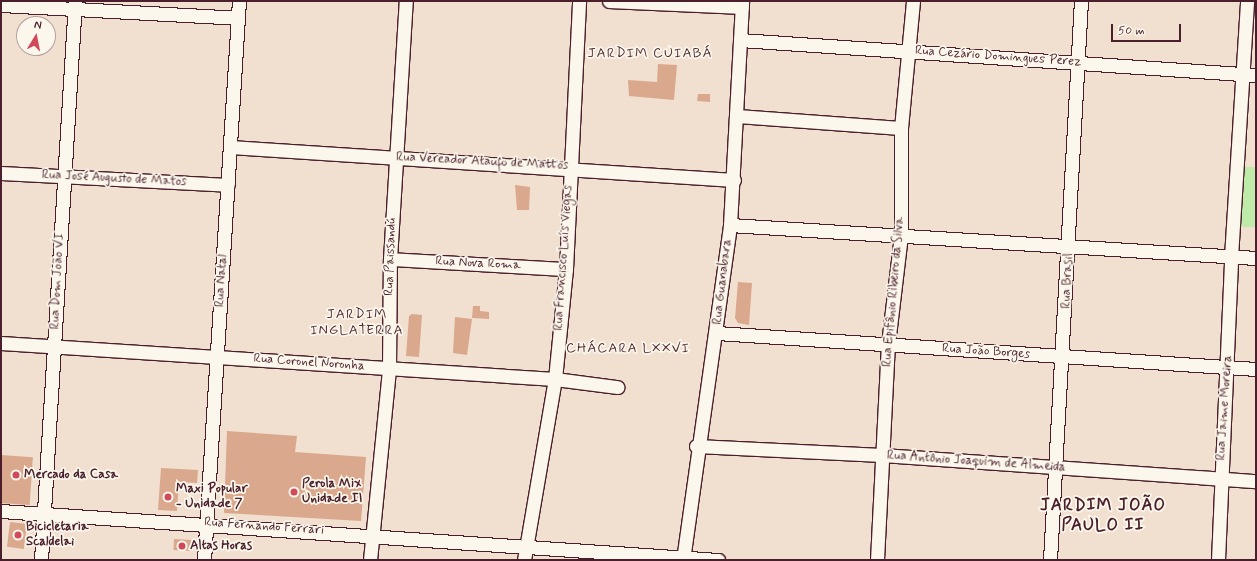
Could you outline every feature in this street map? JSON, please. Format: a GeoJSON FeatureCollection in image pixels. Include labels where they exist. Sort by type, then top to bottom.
{"type":"FeatureCollection","features":[{"type":"Feature","properties":{"kind":"street","name":"Rua Natal"},"geometry":{"type":"LineString","coordinates":[[204,560],[239,1]]}},
{"type":"Feature","properties":{"kind":"street","name":"Rua Paissandú"},"geometry":{"type":"LineString","coordinates":[[370,560],[371,534],[389,368],[390,259],[406,1]]}},
{"type":"Feature","properties":{"kind":"street","name":"Rua Francisco Luís Viegas"},"geometry":{"type":"LineString","coordinates":[[525,554],[555,379],[566,269],[579,1]]}},
{"type":"Feature","properties":{"kind":"street"},"geometry":{"type":"LineString","coordinates":[[609,1],[742,4]]}},
{"type":"Feature","properties":{"kind":"street","name":"Rua Epifânio Ribeiro da Silva"},"geometry":{"type":"LineString","coordinates":[[877,560],[888,344],[901,235],[902,128],[910,52],[913,1]]}},
{"type":"Feature","properties":{"kind":"street","name":"Rua Brasil"},"geometry":{"type":"LineString","coordinates":[[1050,560],[1064,358],[1077,62],[1082,1]]}},
{"type":"Feature","properties":{"kind":"street"},"geometry":{"type":"LineString","coordinates":[[1247,1],[1250,74]]}},
{"type":"Feature","properties":{"kind":"street","name":"Rua Guanabara"},"geometry":{"type":"LineString","coordinates":[[684,559],[696,446],[717,333],[730,225],[734,180],[742,4]]}},
{"type":"Feature","properties":{"kind":"street"},"geometry":{"type":"LineString","coordinates":[[1,5],[75,5],[238,18]]}},
{"type":"Feature","properties":{"kind":"street","name":"Rua Dom João VI"},"geometry":{"type":"LineString","coordinates":[[41,560],[75,5]]}},
{"type":"Feature","properties":{"kind":"street","name":"Rua Cezário Domingues Perez"},"geometry":{"type":"LineString","coordinates":[[740,40],[1250,74]]}},
{"type":"Feature","properties":{"kind":"street","name":"Rua Jaime Moreira"},"geometry":{"type":"LineString","coordinates":[[1218,560],[1220,480],[1229,367],[1231,257],[1250,74]]}},
{"type":"Feature","properties":{"kind":"street"},"geometry":{"type":"LineString","coordinates":[[737,116],[902,128]]}},
{"type":"Feature","properties":{"kind":"street","name":"Rua Vereador Ataufo de Mattos"},"geometry":{"type":"LineString","coordinates":[[230,147],[570,167],[734,180]]}},
{"type":"Feature","properties":{"kind":"street","name":"Rua José Augusto de Matos"},"geometry":{"type":"LineString","coordinates":[[1,173],[228,185]]}},
{"type":"Feature","properties":{"kind":"street"},"geometry":{"type":"LineString","coordinates":[[730,225],[1069,245],[1256,258]]}},
{"type":"Feature","properties":{"kind":"street","name":"Rua Nova Roma"},"geometry":{"type":"LineString","coordinates":[[390,259],[566,269]]}},
{"type":"Feature","properties":{"kind":"street","name":"Rua João Borges"},"geometry":{"type":"LineString","coordinates":[[717,333],[888,344],[1064,358],[1256,369]]}},
{"type":"Feature","properties":{"kind":"street","name":"Rua Coronel Noronha"},"geometry":{"type":"LineString","coordinates":[[1,343],[555,379],[617,387]]}},
{"type":"Feature","properties":{"kind":"street","name":"Rua Antônio Joaquim de Almeida"},"geometry":{"type":"LineString","coordinates":[[696,446],[882,455],[1220,480],[1256,481]]}},
{"type":"Feature","properties":{"kind":"street","name":"Rua Fernando Ferrari"},"geometry":{"type":"LineString","coordinates":[[1,511],[371,534],[525,554],[718,560]]}},
{"type":"Feature","properties":{"kind":"green space"},"geometry":{"type":"Polygon","coordinates":[[[1240,167],[1256,167],[1256,227],[1236,227],[1240,167]]]}},
{"type":"Feature","properties":{"kind":"building"},"geometry":{"type":"Polygon","coordinates":[[[658,64],[677,65],[674,100],[629,96],[628,80],[657,82],[658,64]]]}},
{"type":"Feature","properties":{"kind":"building"},"geometry":{"type":"Polygon","coordinates":[[[698,94],[710,94],[710,102],[697,101],[698,94]]]}},
{"type":"Feature","properties":{"kind":"building"},"geometry":{"type":"Polygon","coordinates":[[[515,185],[530,187],[529,210],[517,210],[515,185]]]}},
{"type":"Feature","properties":{"kind":"building"},"geometry":{"type":"Polygon","coordinates":[[[738,282],[752,283],[749,325],[738,323],[735,318],[738,282]]]}},
{"type":"Feature","properties":{"kind":"building"},"geometry":{"type":"Polygon","coordinates":[[[473,306],[480,306],[480,311],[489,312],[489,319],[472,318],[473,306]]]}},
{"type":"Feature","properties":{"kind":"building"},"geometry":{"type":"Polygon","coordinates":[[[412,314],[422,315],[419,357],[406,356],[409,316],[412,314]]]}},
{"type":"Feature","properties":{"kind":"building"},"geometry":{"type":"Polygon","coordinates":[[[455,317],[472,319],[467,355],[453,353],[455,317]]]}},
{"type":"Feature","properties":{"kind":"building","name":"Perola Mix Unidade II"},"geometry":{"type":"Polygon","coordinates":[[[227,431],[297,436],[295,452],[366,457],[361,521],[224,513],[227,431]]]}},
{"type":"Feature","properties":{"kind":"building","name":"Mercado da Casa"},"geometry":{"type":"Polygon","coordinates":[[[1,455],[33,457],[30,505],[1,503],[1,455]]]}},
{"type":"Feature","properties":{"kind":"building","name":"Maxi Popular - Unidade 7"},"geometry":{"type":"Polygon","coordinates":[[[161,468],[198,470],[197,483],[179,482],[177,511],[158,510],[161,468]]]}},
{"type":"Feature","properties":{"kind":"building","name":"Bicicletaria Scaldelai"},"geometry":{"type":"Polygon","coordinates":[[[10,522],[27,524],[24,549],[7,547],[10,522]]]}},
{"type":"Feature","properties":{"kind":"building","name":"Altas Horas"},"geometry":{"type":"Polygon","coordinates":[[[174,539],[192,540],[191,551],[173,550],[174,539]]]}},
{"type":"Feature","properties":{"kind":"place","name":"Mercado da Casa"},"geometry":{"type":"Point","coordinates":[16,475]}},
{"type":"Feature","properties":{"kind":"place","name":"Perola Mix Unidade II"},"geometry":{"type":"Point","coordinates":[294,492]}},
{"type":"Feature","properties":{"kind":"place","name":"Maxi Popular - Unidade 7"},"geometry":{"type":"Point","coordinates":[168,497]}},
{"type":"Feature","properties":{"kind":"place","name":"Bicicletaria Scaldelai"},"geometry":{"type":"Point","coordinates":[18,535]}},
{"type":"Feature","properties":{"kind":"place","name":"Altas Horas"},"geometry":{"type":"Point","coordinates":[182,546]}},
{"type":"Feature","properties":{"kind":"district","name":"JARDIM CUIABÁ"},"geometry":{"type":"Point","coordinates":[650,53]}},
{"type":"Feature","properties":{"kind":"district","name":"JARDIM INGLATERRA"},"geometry":{"type":"Point","coordinates":[357,322]}},
{"type":"Feature","properties":{"kind":"district","name":"CHÁCARA LXXVI"},"geometry":{"type":"Point","coordinates":[628,348]}},
{"type":"Feature","properties":{"kind":"district","name":"JARDIM JOÃO PAULO II"},"geometry":{"type":"Point","coordinates":[1103,516]}}]}
